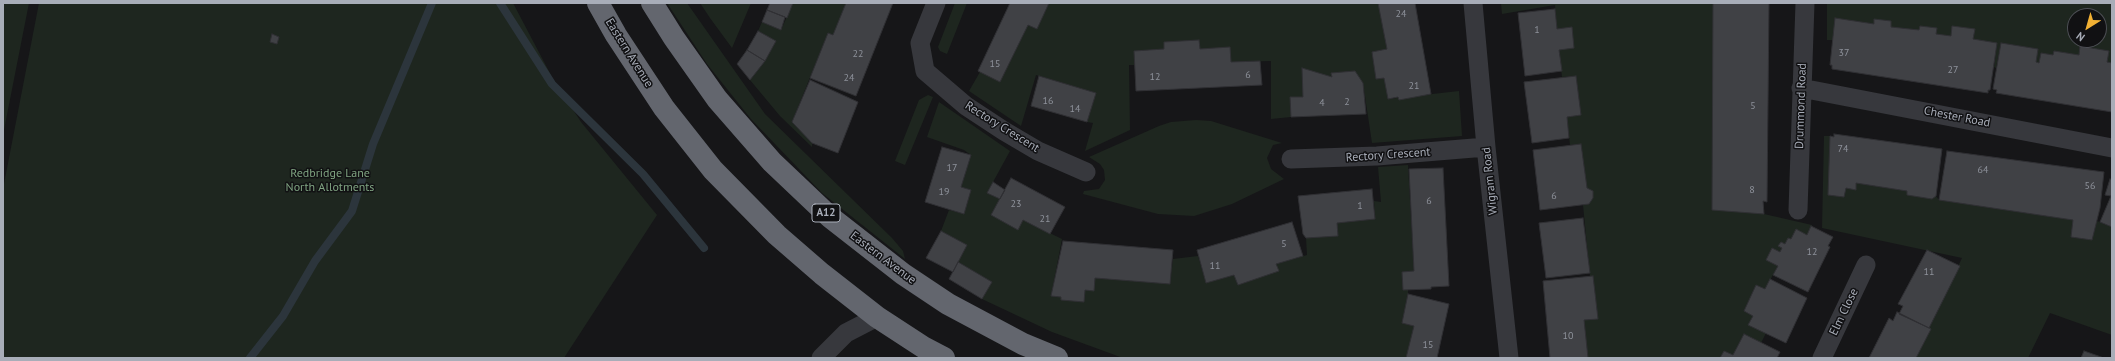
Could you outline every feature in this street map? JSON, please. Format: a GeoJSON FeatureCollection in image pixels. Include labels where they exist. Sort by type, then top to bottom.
{"type":"FeatureCollection","features":[{"type":"Feature","properties":{"kind":"highway","name":"Eastern Avenue"},"geometry":{"type":"LineString","coordinates":[[598,3],[616,35],[664,108],[713,170],[777,235],[822,274],[877,318],[923,347],[944,358]]}},
{"type":"Feature","properties":{"kind":"highway","name":"Eastern Avenue"},"geometry":{"type":"LineString","coordinates":[[652,3],[674,38],[717,99],[772,162],[830,217],[903,274],[948,304],[1023,344],[1057,358]]}},
{"type":"Feature","properties":{"kind":"street","name":"Rectory Crescent"},"geometry":{"type":"LineString","coordinates":[[936,3],[920,43],[924,71],[966,106],[1004,131],[1038,151],[1086,172]]}},
{"type":"Feature","properties":{"kind":"street","name":"Wigram Road"},"geometry":{"type":"LineString","coordinates":[[1473,3],[1486,147],[1509,358]]}},
{"type":"Feature","properties":{"kind":"street","name":"Drummond Road"},"geometry":{"type":"LineString","coordinates":[[1798,210],[1805,3]]}},
{"type":"Feature","properties":{"kind":"street","name":"Chester Road"},"geometry":{"type":"LineString","coordinates":[[1801,88],[2112,148]]}},
{"type":"Feature","properties":{"kind":"street","name":"Rectory Crescent"},"geometry":{"type":"LineString","coordinates":[[1291,159],[1376,156],[1486,147]]}},
{"type":"Feature","properties":{"kind":"street","name":"Elm Close"},"geometry":{"type":"LineString","coordinates":[[1822,358],[1866,265]]}},
{"type":"Feature","properties":{"kind":"street"},"geometry":{"type":"LineString","coordinates":[[822,358],[846,333],[877,318]]}},
{"type":"Feature","properties":{"kind":"green space"},"geometry":{"type":"Polygon","coordinates":[[[3,3],[29,3],[3,135],[3,3]]]}},
{"type":"Feature","properties":{"kind":"green space","name":"Redbridge Lane North Allotments"},"geometry":{"type":"Polygon","coordinates":[[[39,3],[513,3],[553,79],[581,122],[657,215],[564,358],[3,358],[3,189],[39,3]]]}},
{"type":"Feature","properties":{"kind":"green space"},"geometry":{"type":"Polygon","coordinates":[[[667,3],[687,3],[765,114],[892,238],[903,251],[905,259],[822,193],[751,119],[707,64],[667,3]]]}},
{"type":"Feature","properties":{"kind":"green space"},"geometry":{"type":"Polygon","coordinates":[[[700,3],[751,3],[732,48],[710,18],[700,3]]]}},
{"type":"Feature","properties":{"kind":"green space"},"geometry":{"type":"Polygon","coordinates":[[[793,3],[846,3],[833,35],[828,33],[792,122],[812,143],[812,147],[780,116],[750,80],[765,61],[776,41],[758,31],[762,22],[781,30],[793,3]]]}},
{"type":"Feature","properties":{"kind":"green space"},"geometry":{"type":"Polygon","coordinates":[[[955,3],[967,3],[947,54],[940,51],[938,47],[955,3]]]}},
{"type":"Feature","properties":{"kind":"green space"},"geometry":{"type":"Polygon","coordinates":[[[1049,3],[1378,3],[1387,49],[1372,53],[1376,79],[1384,78],[1388,99],[1459,91],[1462,136],[1372,143],[1363,83],[1354,71],[1332,73],[1332,77],[1303,97],[1290,97],[1291,117],[1271,119],[1271,61],[1231,62],[1200,49],[1199,40],[1164,42],[1164,49],[1134,51],[1134,65],[1129,65],[1130,130],[1085,151],[1093,123],[1087,122],[1096,93],[1036,75],[1021,126],[969,91],[980,72],[1000,82],[1028,25],[1037,29],[1049,3]]]}},
{"type":"Feature","properties":{"kind":"green space"},"geometry":{"type":"Polygon","coordinates":[[[1501,3],[1713,3],[1764,214],[1812,225],[1807,235],[1796,230],[1791,239],[1788,238],[1785,244],[1781,242],[1779,246],[1782,248],[1780,252],[1772,248],[1766,260],[1778,266],[1765,289],[1756,285],[1744,311],[1753,316],[1748,325],[1766,333],[1761,343],[1744,334],[1733,355],[1720,358],[1588,358],[1584,320],[1598,319],[1593,276],[1590,276],[1583,205],[1589,204],[1593,198],[1593,191],[1587,188],[1581,144],[1570,145],[1567,117],[1581,115],[1576,76],[1562,77],[1559,50],[1572,27],[1557,29],[1555,5],[1502,14],[1501,3]]]}},
{"type":"Feature","properties":{"kind":"green space"},"geometry":{"type":"Polygon","coordinates":[[[1827,3],[2112,3],[2112,63],[2107,62],[2109,51],[2092,48],[2107,48],[2107,8],[2067,8],[2067,48],[2080,48],[2079,55],[2054,51],[2053,55],[2041,53],[2039,63],[2036,62],[2038,49],[2001,43],[1996,68],[1994,67],[1997,44],[1973,39],[1975,29],[1951,36],[1936,34],[1937,28],[1920,26],[1919,30],[1891,27],[1891,21],[1874,19],[1874,24],[1835,18],[1833,40],[1827,40],[1827,3]]]}},
{"type":"Feature","properties":{"kind":"green space"},"geometry":{"type":"Polygon","coordinates":[[[928,95],[933,97],[905,165],[895,161],[919,100],[928,95]]]}},
{"type":"Feature","properties":{"kind":"green space"},"geometry":{"type":"Polygon","coordinates":[[[939,102],[1010,151],[987,193],[1000,199],[991,215],[1018,229],[1023,220],[1062,239],[1051,296],[1061,297],[1061,300],[1084,302],[1085,290],[1093,291],[1095,278],[1170,284],[1173,259],[1198,256],[1206,283],[1234,275],[1238,285],[1278,271],[1276,264],[1307,255],[1306,238],[1338,236],[1337,223],[1375,219],[1374,201],[1381,202],[1378,167],[1408,165],[1414,271],[1402,272],[1403,290],[1408,289],[1408,294],[1402,323],[1414,326],[1406,358],[1123,358],[1052,332],[982,299],[992,282],[958,262],[967,245],[941,231],[949,210],[964,214],[971,190],[961,187],[971,155],[964,150],[927,137],[939,102]]]}},
{"type":"Feature","properties":{"kind":"green space"},"geometry":{"type":"Polygon","coordinates":[[[1196,120],[1211,121],[1282,143],[1273,145],[1267,158],[1271,169],[1284,179],[1232,204],[1194,216],[1158,214],[1083,194],[1084,191],[1099,189],[1105,180],[1104,170],[1100,164],[1089,157],[1159,126],[1171,122],[1196,120]]]}},
{"type":"Feature","properties":{"kind":"green space"},"geometry":{"type":"Polygon","coordinates":[[[1824,136],[1830,136],[1829,195],[1844,197],[1846,188],[1856,190],[1856,183],[1907,191],[1907,195],[1932,199],[1936,196],[1939,200],[2073,220],[2071,237],[2092,240],[2097,221],[2112,227],[2112,335],[2050,313],[2028,358],[1915,358],[1962,258],[1822,228],[1824,136]]]}},
{"type":"Feature","properties":{"kind":"building"},"geometry":{"type":"Polygon","coordinates":[[[770,3],[793,3],[787,18],[767,10],[770,3]]]}},
{"type":"Feature","properties":{"kind":"building"},"geometry":{"type":"Polygon","coordinates":[[[846,3],[893,3],[856,96],[810,78],[828,33],[833,35],[846,3]]]}},
{"type":"Feature","properties":{"kind":"building"},"geometry":{"type":"Polygon","coordinates":[[[1010,3],[1049,3],[1037,29],[1028,25],[1000,82],[978,71],[1010,3]]]}},
{"type":"Feature","properties":{"kind":"building"},"geometry":{"type":"Polygon","coordinates":[[[1378,3],[1415,3],[1431,94],[1399,100],[1398,97],[1388,99],[1384,78],[1376,79],[1372,52],[1387,49],[1378,3]]]}},
{"type":"Feature","properties":{"kind":"building"},"geometry":{"type":"Polygon","coordinates":[[[1713,3],[1769,3],[1767,202],[1763,201],[1764,214],[1712,210],[1713,3]]]}},
{"type":"Feature","properties":{"kind":"building"},"geometry":{"type":"Polygon","coordinates":[[[1555,9],[1557,29],[1572,27],[1574,48],[1559,50],[1562,71],[1525,76],[1518,13],[1555,9]]]}},
{"type":"Feature","properties":{"kind":"building"},"geometry":{"type":"Polygon","coordinates":[[[767,10],[785,17],[781,30],[762,22],[767,10]]]}},
{"type":"Feature","properties":{"kind":"building"},"geometry":{"type":"Polygon","coordinates":[[[1835,18],[1874,24],[1874,19],[1891,21],[1891,27],[1919,30],[1920,26],[1937,28],[1936,34],[1951,36],[1952,26],[1975,29],[1973,39],[1997,43],[1990,90],[1988,90],[1988,93],[1832,69],[1832,65],[1830,65],[1835,18]]]}},
{"type":"Feature","properties":{"kind":"building"},"geometry":{"type":"Polygon","coordinates":[[[758,31],[776,41],[765,61],[747,50],[758,31]]]}},
{"type":"Feature","properties":{"kind":"building"},"geometry":{"type":"Polygon","coordinates":[[[272,34],[279,37],[277,44],[270,42],[272,34]]]}},
{"type":"Feature","properties":{"kind":"building"},"geometry":{"type":"Polygon","coordinates":[[[1199,40],[1200,49],[1230,47],[1231,62],[1260,61],[1262,85],[1136,91],[1134,51],[1164,49],[1164,42],[1199,40]]]}},
{"type":"Feature","properties":{"kind":"building"},"geometry":{"type":"Polygon","coordinates":[[[2001,43],[2038,49],[2036,62],[2039,63],[2041,53],[2053,55],[2054,51],[2079,55],[2080,48],[2092,48],[2109,51],[2107,62],[2112,63],[2112,112],[1996,93],[1997,90],[1993,89],[2001,43]]]}},
{"type":"Feature","properties":{"kind":"building"},"geometry":{"type":"Polygon","coordinates":[[[747,50],[765,61],[750,80],[737,64],[747,50]]]}},
{"type":"Feature","properties":{"kind":"building"},"geometry":{"type":"Polygon","coordinates":[[[1302,68],[1332,77],[1331,73],[1355,71],[1363,83],[1366,114],[1291,117],[1290,97],[1303,97],[1302,68]]]}},
{"type":"Feature","properties":{"kind":"building"},"geometry":{"type":"Polygon","coordinates":[[[1039,76],[1096,93],[1087,122],[1031,106],[1039,76]]]}},
{"type":"Feature","properties":{"kind":"building"},"geometry":{"type":"Polygon","coordinates":[[[1576,76],[1581,115],[1567,117],[1569,138],[1532,143],[1524,82],[1576,76]]]}},
{"type":"Feature","properties":{"kind":"building"},"geometry":{"type":"Polygon","coordinates":[[[810,80],[858,102],[838,153],[812,143],[792,122],[810,80]]]}},
{"type":"Feature","properties":{"kind":"building"},"geometry":{"type":"Polygon","coordinates":[[[1834,134],[1942,149],[1936,196],[1932,199],[1907,195],[1907,191],[1856,183],[1856,190],[1846,188],[1844,197],[1828,195],[1830,136],[1834,137],[1834,134]]]}},
{"type":"Feature","properties":{"kind":"building"},"geometry":{"type":"Polygon","coordinates":[[[1581,144],[1587,188],[1593,191],[1593,198],[1589,204],[1540,210],[1533,150],[1581,144]]]}},
{"type":"Feature","properties":{"kind":"building"},"geometry":{"type":"Polygon","coordinates":[[[942,147],[971,155],[961,187],[971,190],[964,214],[925,202],[942,147]]]}},
{"type":"Feature","properties":{"kind":"building"},"geometry":{"type":"Polygon","coordinates":[[[1947,151],[2104,172],[2100,208],[2092,240],[2071,237],[2073,220],[1939,200],[1947,151]]]}},
{"type":"Feature","properties":{"kind":"building"},"geometry":{"type":"Polygon","coordinates":[[[1443,168],[1449,286],[1431,287],[1431,289],[1403,290],[1402,272],[1414,271],[1409,169],[1443,168]]]}},
{"type":"Feature","properties":{"kind":"building"},"geometry":{"type":"Polygon","coordinates":[[[1011,178],[1065,207],[1050,234],[1023,220],[1018,230],[991,215],[1011,178]]]}},
{"type":"Feature","properties":{"kind":"building"},"geometry":{"type":"Polygon","coordinates":[[[2110,179],[2112,180],[2112,227],[2100,222],[2111,196],[2105,195],[2110,179]]]}},
{"type":"Feature","properties":{"kind":"building"},"geometry":{"type":"Polygon","coordinates":[[[993,182],[1005,190],[1000,199],[987,193],[993,182]]]}},
{"type":"Feature","properties":{"kind":"building"},"geometry":{"type":"Polygon","coordinates":[[[1372,189],[1375,219],[1337,223],[1338,236],[1306,238],[1303,234],[1298,196],[1372,189]]]}},
{"type":"Feature","properties":{"kind":"building"},"geometry":{"type":"Polygon","coordinates":[[[1583,218],[1590,273],[1546,278],[1539,223],[1583,218]]]}},
{"type":"Feature","properties":{"kind":"building"},"geometry":{"type":"Polygon","coordinates":[[[1292,222],[1303,256],[1276,264],[1279,271],[1238,285],[1234,275],[1206,283],[1197,250],[1292,222]]]}},
{"type":"Feature","properties":{"kind":"building"},"geometry":{"type":"Polygon","coordinates":[[[1811,226],[1833,237],[1828,246],[1830,247],[1808,292],[1773,275],[1778,266],[1766,260],[1772,248],[1780,252],[1782,248],[1778,246],[1781,242],[1785,244],[1788,238],[1791,239],[1796,229],[1807,235],[1811,226]]]}},
{"type":"Feature","properties":{"kind":"building"},"geometry":{"type":"Polygon","coordinates":[[[941,231],[967,245],[953,272],[926,258],[941,231]]]}},
{"type":"Feature","properties":{"kind":"building"},"geometry":{"type":"Polygon","coordinates":[[[1063,241],[1173,250],[1170,284],[1095,278],[1094,291],[1085,290],[1084,302],[1061,300],[1061,297],[1051,296],[1063,241]]]}},
{"type":"Feature","properties":{"kind":"building"},"geometry":{"type":"Polygon","coordinates":[[[1927,250],[1960,266],[1929,328],[1899,314],[1903,306],[1898,304],[1927,250]]]}},
{"type":"Feature","properties":{"kind":"building"},"geometry":{"type":"Polygon","coordinates":[[[958,262],[992,282],[982,299],[949,279],[958,262]]]}},
{"type":"Feature","properties":{"kind":"building"},"geometry":{"type":"Polygon","coordinates":[[[1593,276],[1598,319],[1584,320],[1588,358],[1550,358],[1543,281],[1593,276]]]}},
{"type":"Feature","properties":{"kind":"building"},"geometry":{"type":"Polygon","coordinates":[[[1770,279],[1807,298],[1786,343],[1748,325],[1753,316],[1744,311],[1756,285],[1765,289],[1770,279]]]}},
{"type":"Feature","properties":{"kind":"building"},"geometry":{"type":"Polygon","coordinates":[[[1408,294],[1449,304],[1437,358],[1406,358],[1414,326],[1402,323],[1408,294]]]}},
{"type":"Feature","properties":{"kind":"building"},"geometry":{"type":"Polygon","coordinates":[[[1897,312],[1931,329],[1916,358],[1869,358],[1889,318],[1893,321],[1897,312]]]}},
{"type":"Feature","properties":{"kind":"building"},"geometry":{"type":"Polygon","coordinates":[[[1744,334],[1780,352],[1777,358],[1720,358],[1724,351],[1733,355],[1744,334]]]}},
{"type":"Feature","properties":{"kind":"building"},"geometry":{"type":"Polygon","coordinates":[[[2084,351],[2104,358],[2081,358],[2084,351]]]}},
{"type":"Feature","properties":{"kind":"waterway"},"geometry":{"type":"LineString","coordinates":[[250,358],[283,316],[315,261],[352,211],[373,144],[432,3]]}},
{"type":"Feature","properties":{"kind":"waterway"},"geometry":{"type":"LineString","coordinates":[[500,3],[552,84],[643,174],[704,248]]}}]}
